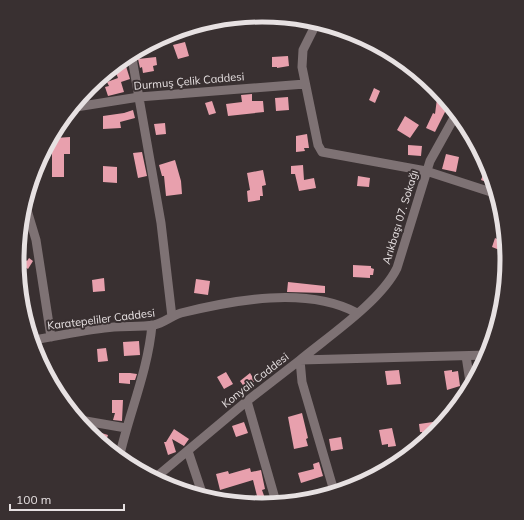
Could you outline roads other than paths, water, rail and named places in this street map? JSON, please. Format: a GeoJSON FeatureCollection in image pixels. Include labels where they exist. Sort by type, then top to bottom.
{"type":"FeatureCollection","features":[{"type":"Feature","properties":{"kind":"street"},"geometry":{"type":"LineString","coordinates":[[314,28],[303,50],[302,67],[318,145],[322,152],[426,171],[490,192]]}},
{"type":"Feature","properties":{"kind":"street"},"geometry":{"type":"LineString","coordinates":[[132,60],[161,223],[172,317]]}},
{"type":"Feature","properties":{"kind":"street","name":"Durmuş Çelik Caddesi"},"geometry":{"type":"LineString","coordinates":[[80,106],[139,97],[305,84]]}},
{"type":"Feature","properties":{"kind":"street","name":"Arıkbaşı 07. Sokağı"},"geometry":{"type":"LineString","coordinates":[[300,360],[357,313],[392,280],[398,268],[426,171],[454,119]]}},
{"type":"Feature","properties":{"kind":"street"},"geometry":{"type":"LineString","coordinates":[[28,223],[51,337]]}},
{"type":"Feature","properties":{"kind":"street","name":"Karatepeliler Caddesi"},"geometry":{"type":"LineString","coordinates":[[38,339],[113,327],[152,325],[164,322],[184,312],[227,304],[276,298],[323,301],[343,306],[357,313]]}},
{"type":"Feature","properties":{"kind":"street"},"geometry":{"type":"LineString","coordinates":[[121,451],[126,428],[146,363],[152,325]]}},
{"type":"Feature","properties":{"kind":"street","name":"Konyalı Caddesi"},"geometry":{"type":"LineString","coordinates":[[160,474],[247,401],[300,360],[480,355]]}},
{"type":"Feature","properties":{"kind":"street"},"geometry":{"type":"LineString","coordinates":[[466,356],[469,377]]}},
{"type":"Feature","properties":{"kind":"street"},"geometry":{"type":"LineString","coordinates":[[300,360],[302,382],[333,487]]}},
{"type":"Feature","properties":{"kind":"street"},"geometry":{"type":"LineString","coordinates":[[247,401],[275,497]]}},
{"type":"Feature","properties":{"kind":"street"},"geometry":{"type":"LineString","coordinates":[[87,421],[126,428]]}},
{"type":"Feature","properties":{"kind":"street"},"geometry":{"type":"LineString","coordinates":[[188,451],[201,490]]}}]}
